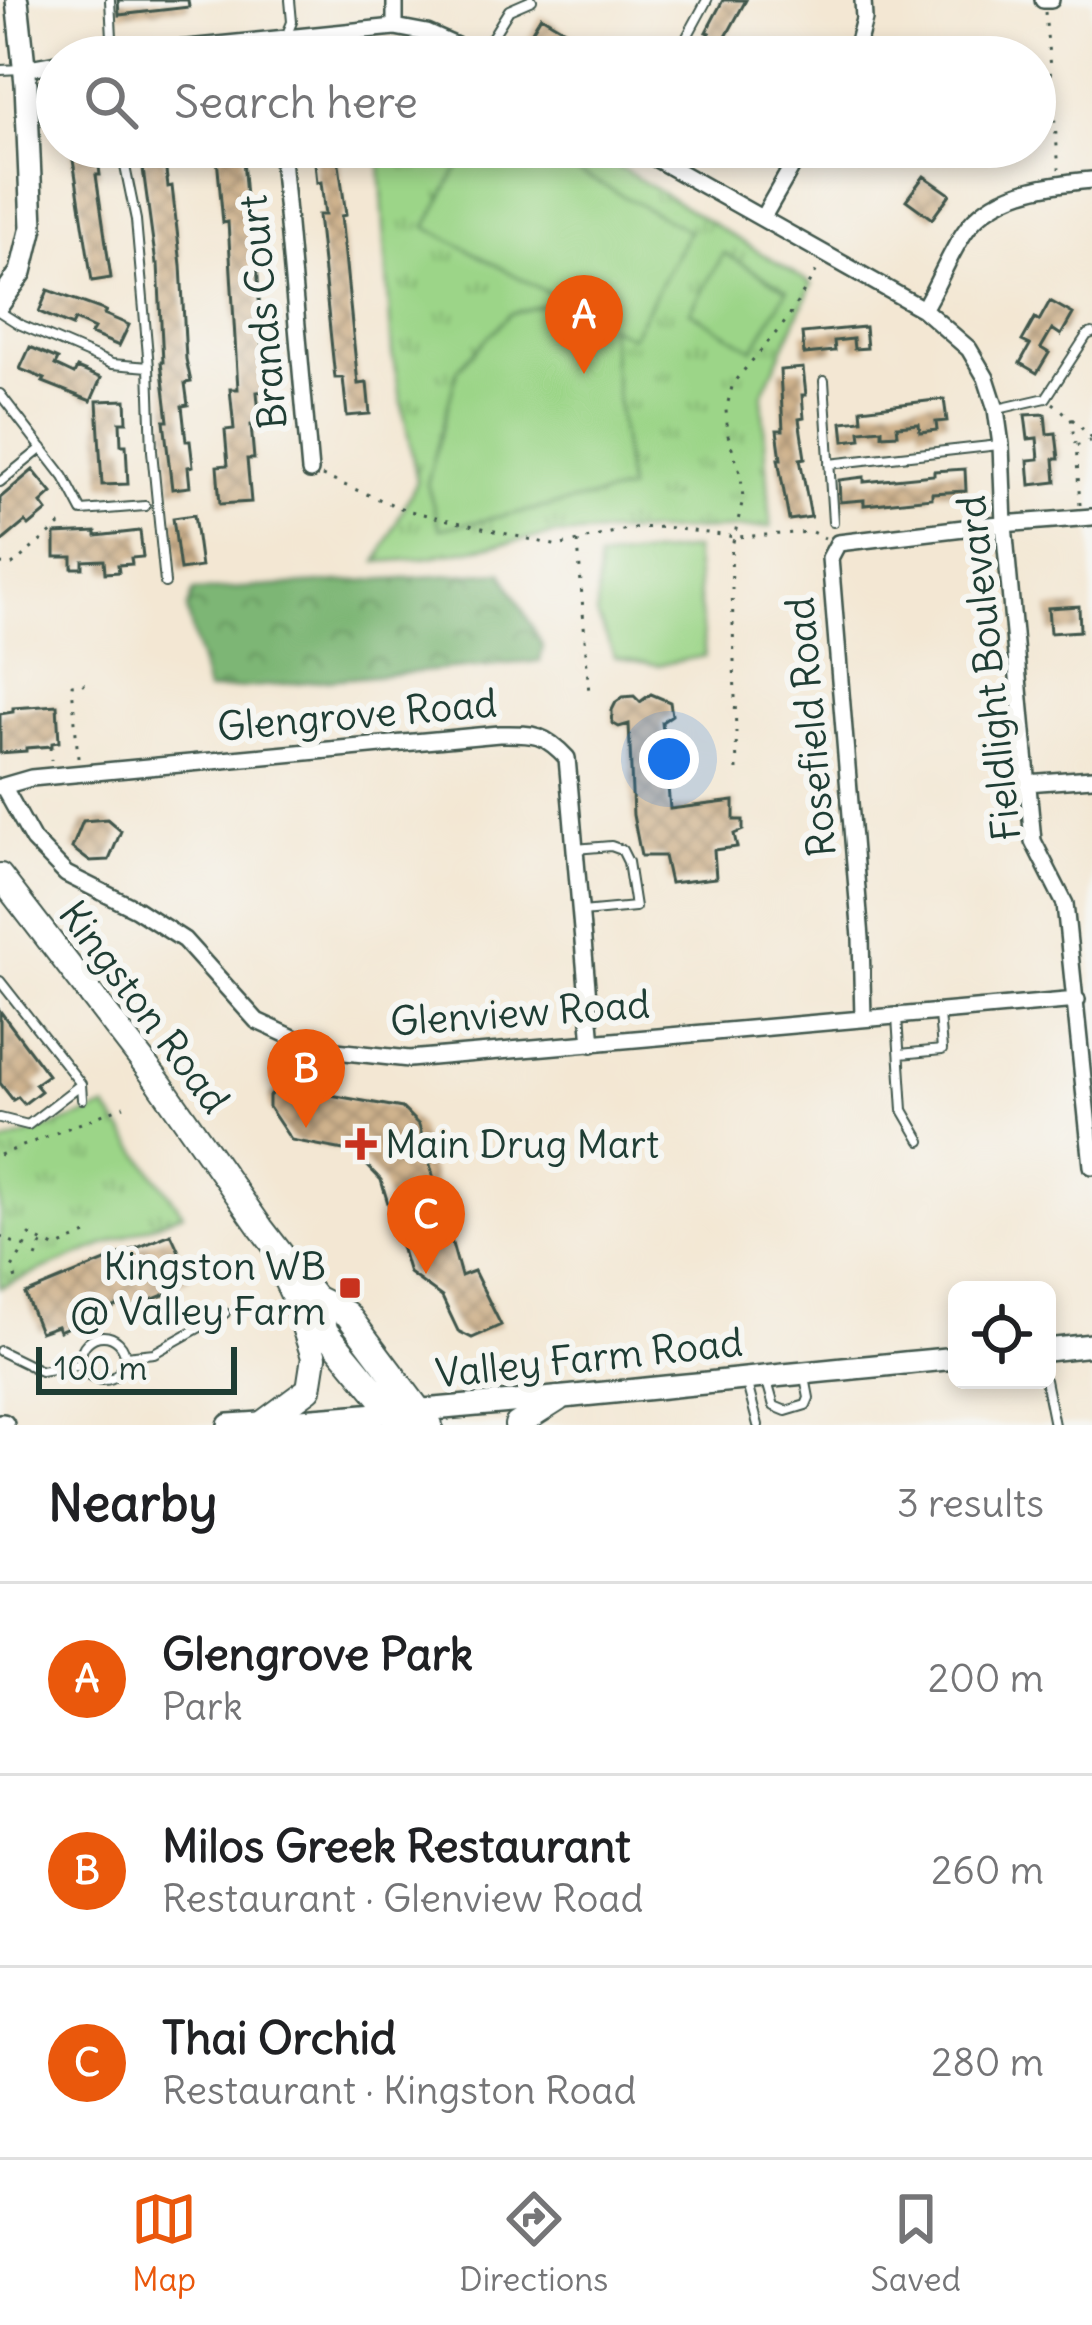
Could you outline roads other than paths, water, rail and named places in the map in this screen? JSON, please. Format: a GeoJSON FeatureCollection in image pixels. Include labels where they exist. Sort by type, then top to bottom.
{"type":"FeatureCollection","features":[{"type":"Feature","properties":{"kind":"main road","name":"Kingston Road"},"geometry":{"type":"LineString","coordinates":[[0,876],[160,1084],[315,1298],[326,1332],[412,1419]]}},
{"type":"Feature","properties":{"kind":"main road"},"geometry":{"type":"LineString","coordinates":[[261,1228],[294,1297],[314,1357],[309,1389],[263,1423]]}},
{"type":"Feature","properties":{"kind":"main road"},"geometry":{"type":"LineString","coordinates":[[517,1425],[558,1400]]}},
{"type":"Feature","properties":{"kind":"street"},"geometry":{"type":"LineString","coordinates":[[0,302],[21,272],[32,227],[17,0]]}},
{"type":"Feature","properties":{"kind":"street"},"geometry":{"type":"LineString","coordinates":[[395,0],[395,27]]}},
{"type":"Feature","properties":{"kind":"street"},"geometry":{"type":"LineString","coordinates":[[860,36],[863,0]]}},
{"type":"Feature","properties":{"kind":"street"},"geometry":{"type":"LineString","coordinates":[[312,36],[395,27],[434,36]]}},
{"type":"Feature","properties":{"kind":"street"},"geometry":{"type":"LineString","coordinates":[[24,69],[36,67]]}},
{"type":"Feature","properties":{"kind":"street","name":"Brands Court"},"geometry":{"type":"LineString","coordinates":[[283,168],[310,471]]}},
{"type":"Feature","properties":{"kind":"street","name":"Fieldlight Boulevard"},"geometry":{"type":"LineString","coordinates":[[673,168],[923,309],[969,350],[986,378],[1001,445],[1033,841],[1065,904],[1092,1162]]}},
{"type":"Feature","properties":{"kind":"street"},"geometry":{"type":"LineString","coordinates":[[763,217],[790,168]]}},
{"type":"Feature","properties":{"kind":"street"},"geometry":{"type":"LineString","coordinates":[[923,309],[966,229],[992,206],[1020,192],[1092,180]]}},
{"type":"Feature","properties":{"kind":"street","name":"Rosefield Road"},"geometry":{"type":"LineString","coordinates":[[863,1018],[861,938],[830,558],[838,543],[1087,518]]}},
{"type":"Feature","properties":{"kind":"street","name":"Glengrove Road"},"geometry":{"type":"LineString","coordinates":[[2,787],[31,778],[534,734],[552,742],[567,758],[592,1044]]}},
{"type":"Feature","properties":{"kind":"street"},"geometry":{"type":"LineString","coordinates":[[1027,783],[1092,778]]}},
{"type":"Feature","properties":{"kind":"street","name":"Glenview Road"},"geometry":{"type":"LineString","coordinates":[[2,787],[33,840],[66,874],[136,909],[184,940],[257,1021],[318,1049],[409,1059],[1076,1000]]}},
{"type":"Feature","properties":{"kind":"street"},"geometry":{"type":"LineString","coordinates":[[1056,1349],[1092,1345]]}},
{"type":"Feature","properties":{"kind":"street","name":"Valley Farm Road"},"geometry":{"type":"LineString","coordinates":[[229,1425],[412,1419],[948,1359]]}},
{"type":"Feature","properties":{"kind":"lane"},"geometry":{"type":"LineString","coordinates":[[108,36],[110,0]]}},
{"type":"Feature","properties":{"kind":"lane"},"geometry":{"type":"LineString","coordinates":[[286,36],[292,22],[290,0]]}},
{"type":"Feature","properties":{"kind":"lane"},"geometry":{"type":"LineString","coordinates":[[493,36],[509,10],[532,0]]}},
{"type":"Feature","properties":{"kind":"lane"},"geometry":{"type":"LineString","coordinates":[[687,36],[707,0]]}},
{"type":"Feature","properties":{"kind":"lane"},"geometry":{"type":"LineString","coordinates":[[0,70],[24,69]]}},
{"type":"Feature","properties":{"kind":"lane"},"geometry":{"type":"LineString","coordinates":[[125,168],[136,220],[165,583]]}},
{"type":"Feature","properties":{"kind":"lane"},"geometry":{"type":"LineString","coordinates":[[0,312],[112,364],[149,368]]}},
{"type":"Feature","properties":{"kind":"lane"},"geometry":{"type":"LineString","coordinates":[[996,409],[1046,398],[1092,333]]}},
{"type":"Feature","properties":{"kind":"lane"},"geometry":{"type":"LineString","coordinates":[[824,381],[833,522]]}},
{"type":"Feature","properties":{"kind":"lane"},"geometry":{"type":"LineString","coordinates":[[0,394],[64,477],[82,512],[145,506]]}},
{"type":"Feature","properties":{"kind":"lane","name":"Fieldlight Boulevard"},"geometry":{"type":"LineString","coordinates":[[829,464],[1001,445]]}},
{"type":"Feature","properties":{"kind":"lane"},"geometry":{"type":"LineString","coordinates":[[0,482],[42,448]]}},
{"type":"Feature","properties":{"kind":"lane"},"geometry":{"type":"LineString","coordinates":[[575,850],[610,846],[622,850],[634,907],[580,912]]}},
{"type":"Feature","properties":{"kind":"lane"},"geometry":{"type":"LineString","coordinates":[[0,981],[81,1084],[82,1099]]}},
{"type":"Feature","properties":{"kind":"lane"},"geometry":{"type":"LineString","coordinates":[[900,1054],[942,1050],[938,1012]]}},
{"type":"Feature","properties":{"kind":"lane"},"geometry":{"type":"LineString","coordinates":[[897,1016],[903,1110],[922,1141]]}},
{"type":"Feature","properties":{"kind":"lane"},"geometry":{"type":"LineString","coordinates":[[0,1118],[28,1125],[81,1084]]}},
{"type":"Feature","properties":{"kind":"lane"},"geometry":{"type":"LineString","coordinates":[[124,1356],[154,1354],[225,1313]]}},
{"type":"Feature","properties":{"kind":"lane"},"geometry":{"type":"LineString","coordinates":[[99,1336],[115,1339],[124,1356],[121,1370],[107,1379],[90,1376],[81,1353],[99,1336]]}},
{"type":"Feature","properties":{"kind":"lane"},"geometry":{"type":"LineString","coordinates":[[0,1351],[41,1371],[82,1364]]}},
{"type":"Feature","properties":{"kind":"lane"},"geometry":{"type":"LineString","coordinates":[[756,1377],[774,1406],[786,1411],[806,1405],[805,1372]]}},
{"type":"Feature","properties":{"kind":"lane"},"geometry":{"type":"LineString","coordinates":[[756,1377],[758,1425]]}},
{"type":"Feature","properties":{"kind":"lane"},"geometry":{"type":"LineString","coordinates":[[1047,1389],[1054,1425]]}},
{"type":"Feature","properties":{"kind":"place","name":"Glengrove Park"},"geometry":{"type":"Point","coordinates":[584,374]}},
{"type":"Feature","properties":{"kind":"place","name":"Milos Greek Restaurant"},"geometry":{"type":"Point","coordinates":[306,1128]}},
{"type":"Feature","properties":{"kind":"place","name":"Main Drug Mart"},"geometry":{"type":"Point","coordinates":[361,1144]}},
{"type":"Feature","properties":{"kind":"place","name":"Thai Orchid"},"geometry":{"type":"Point","coordinates":[426,1274]}},
{"type":"Feature","properties":{"kind":"place","name":"Kingston WB @ Valley Farm"},"geometry":{"type":"Point","coordinates":[350,1288]}}]}
